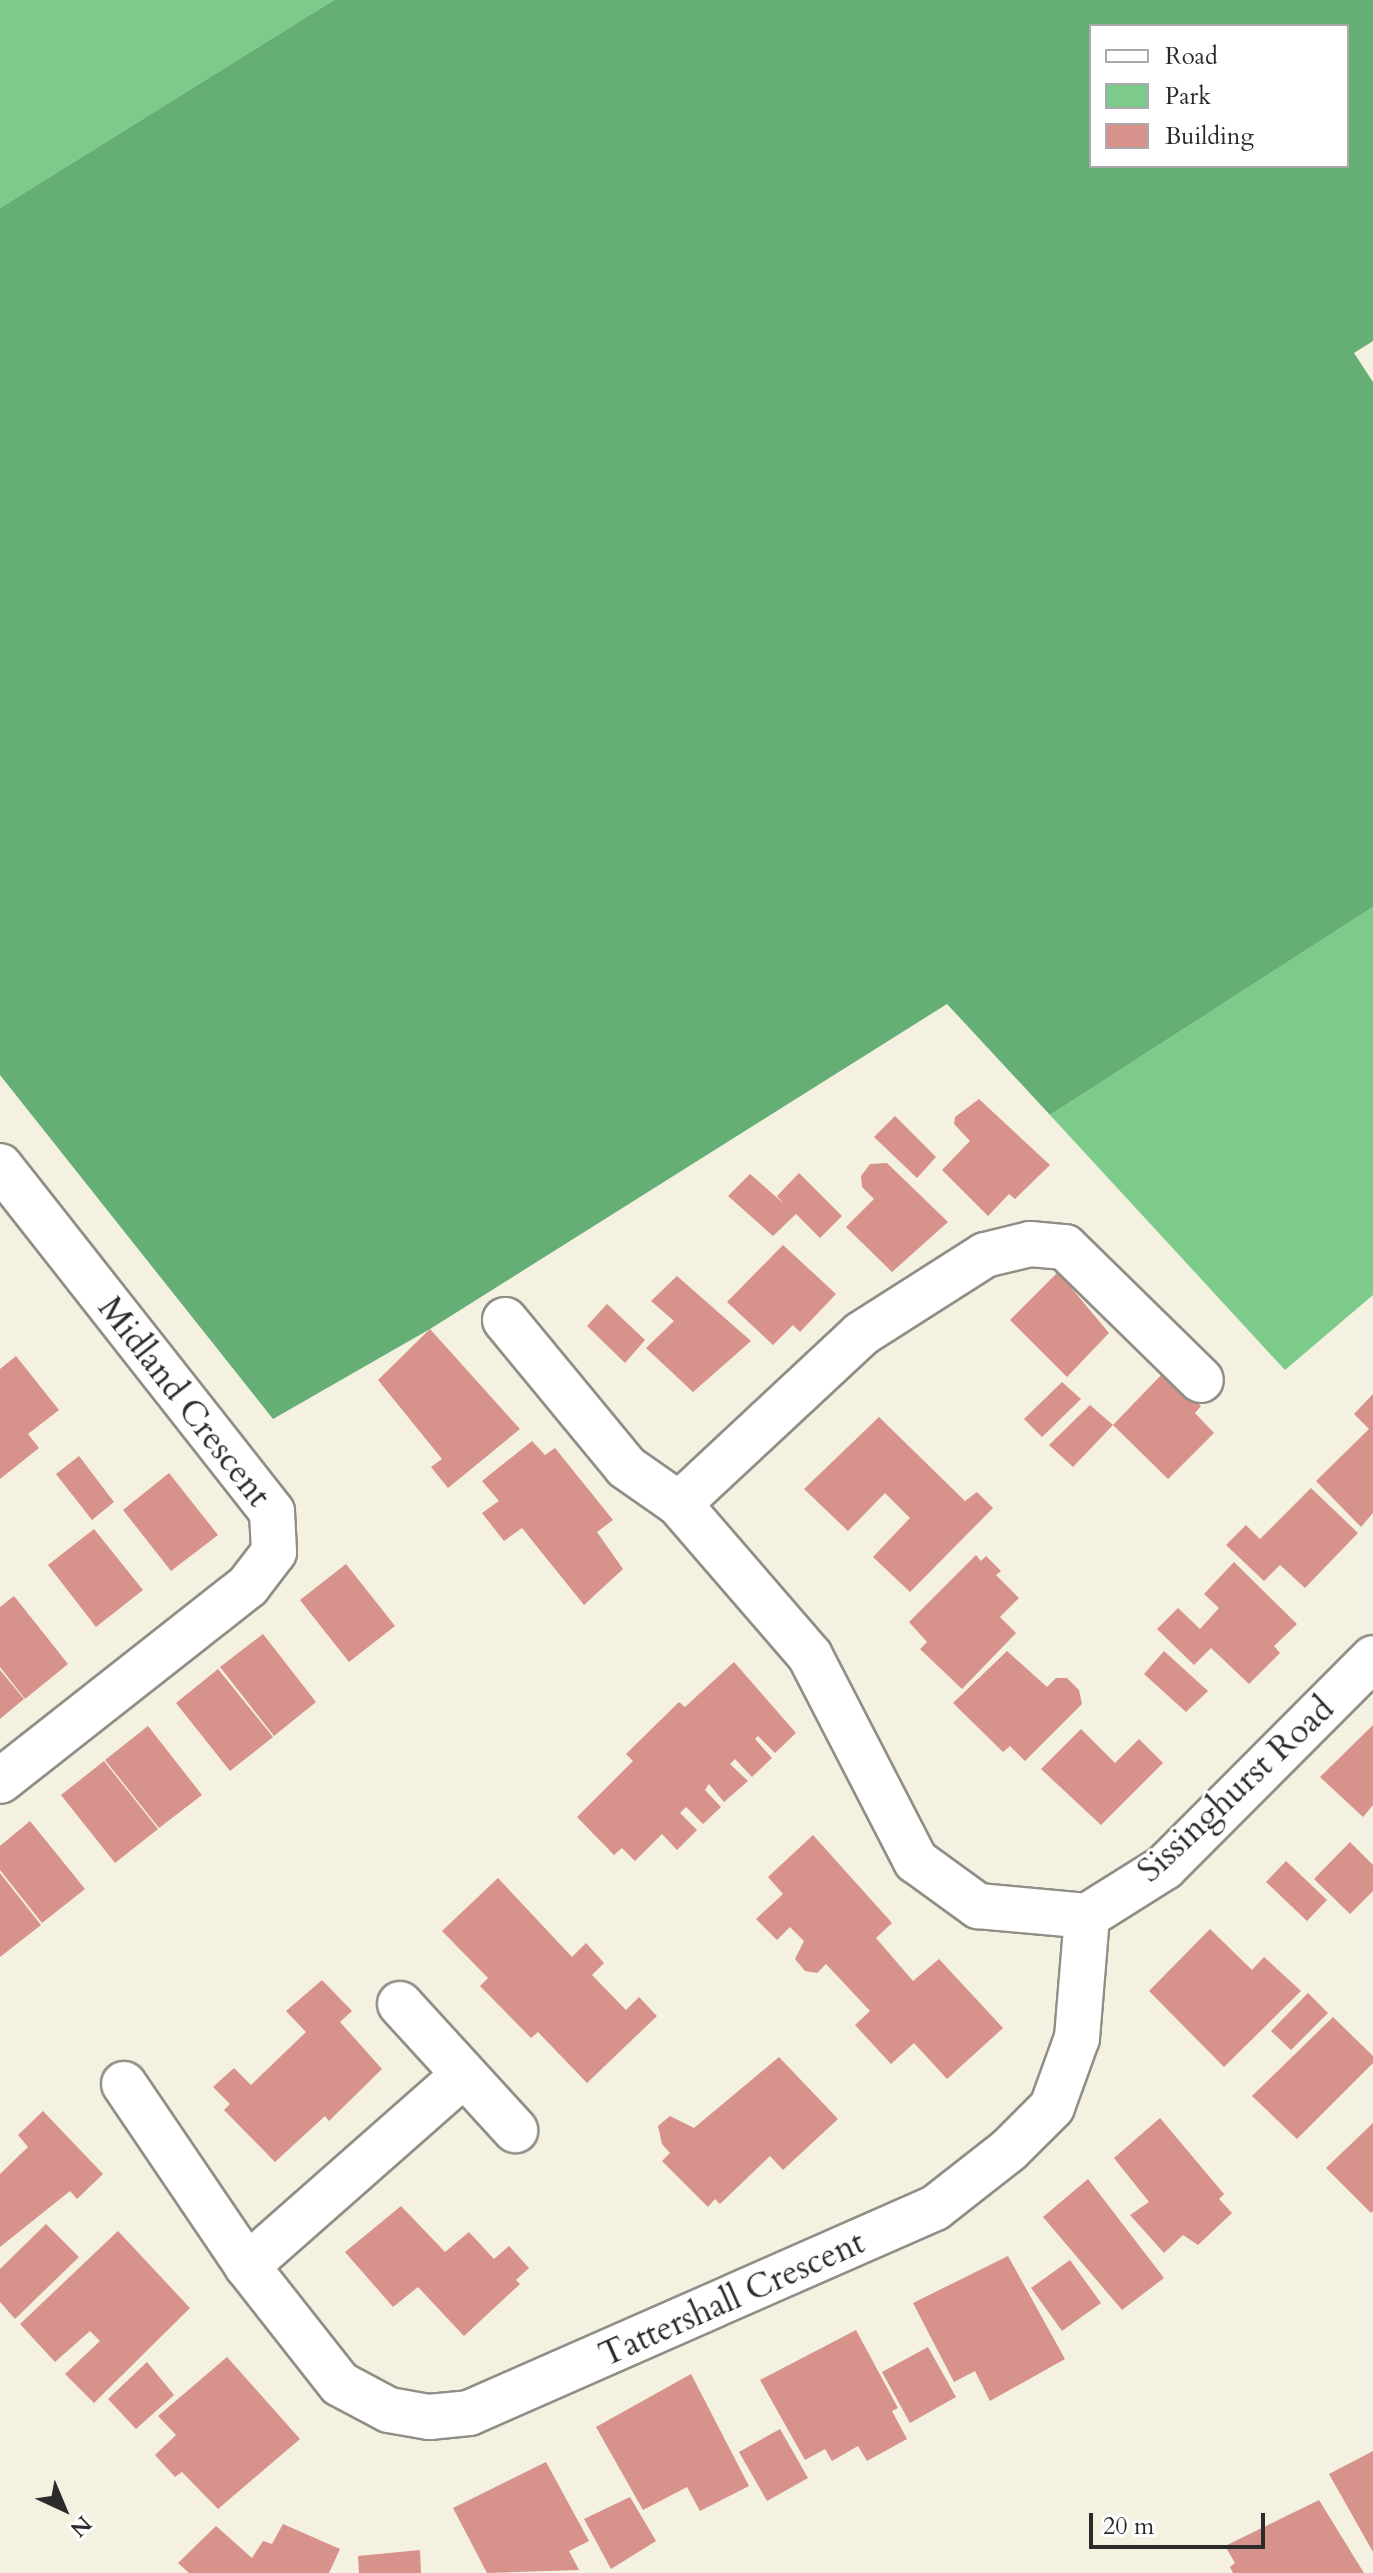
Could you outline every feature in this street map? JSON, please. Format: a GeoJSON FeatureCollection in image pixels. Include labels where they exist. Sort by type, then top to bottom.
{"type":"FeatureCollection","features":[{"type":"Feature","properties":{"kind":"street","name":"Midland Crescent"},"geometry":{"type":"LineString","coordinates":[[0,1166],[272,1512],[274,1552],[248,1586],[0,1781]]}},
{"type":"Feature","properties":{"kind":"street"},"geometry":{"type":"LineString","coordinates":[[679,1504],[861,1334],[985,1255],[1030,1244],[1065,1247],[1201,1380]]}},
{"type":"Feature","properties":{"kind":"street"},"geometry":{"type":"LineString","coordinates":[[505,1320],[626,1467],[679,1504],[810,1656],[916,1861],[978,1906],[1087,1916]]}},
{"type":"Feature","properties":{"kind":"street","name":"Sissinghurst Road"},"geometry":{"type":"LineString","coordinates":[[1087,1916],[1165,1867],[1373,1658]]}},
{"type":"Feature","properties":{"kind":"street","name":"Tattershall Crescent"},"geometry":{"type":"LineString","coordinates":[[124,2084],[247,2266],[340,2384],[389,2410],[429,2417],[469,2413],[935,2208],[1009,2150],[1052,2107],[1077,2038],[1087,1916]]}},
{"type":"Feature","properties":{"kind":"street"},"geometry":{"type":"LineString","coordinates":[[400,2004],[515,2130]]}},
{"type":"Feature","properties":{"kind":"street"},"geometry":{"type":"LineString","coordinates":[[247,2266],[464,2075]]}},
{"type":"Feature","properties":{"kind":"green space"},"geometry":{"type":"Polygon","coordinates":[[[0,0],[334,0],[0,208],[0,0]]]}},
{"type":"Feature","properties":{"kind":"green space"},"geometry":{"type":"Polygon","coordinates":[[[334,0],[1373,0],[1373,341],[1354,353],[1373,382],[1373,907],[1050,1115],[947,1004],[430,1329],[273,1419],[0,1075],[0,208],[334,0]]]}},
{"type":"Feature","properties":{"kind":"green space"},"geometry":{"type":"Polygon","coordinates":[[[1373,907],[1373,1295],[1285,1370],[1050,1115],[1373,907]]]}},
{"type":"Feature","properties":{"kind":"building"},"geometry":{"type":"Polygon","coordinates":[[[979,1099],[1050,1165],[1015,1199],[1009,1194],[988,1216],[942,1170],[970,1141],[954,1124],[955,1117],[979,1099]]]}},
{"type":"Feature","properties":{"kind":"building"},"geometry":{"type":"Polygon","coordinates":[[[895,1116],[936,1157],[917,1178],[874,1137],[895,1116]]]}},
{"type":"Feature","properties":{"kind":"building"},"geometry":{"type":"Polygon","coordinates":[[[887,1163],[948,1222],[892,1272],[846,1227],[874,1199],[862,1187],[861,1176],[870,1164],[887,1163]]]}},
{"type":"Feature","properties":{"kind":"building"},"geometry":{"type":"Polygon","coordinates":[[[799,1173],[842,1216],[820,1238],[796,1214],[773,1236],[728,1196],[750,1174],[783,1203],[777,1196],[799,1173]]]}},
{"type":"Feature","properties":{"kind":"building"},"geometry":{"type":"Polygon","coordinates":[[[783,1245],[836,1294],[800,1332],[793,1325],[773,1345],[727,1302],[783,1245]]]}},
{"type":"Feature","properties":{"kind":"building"},"geometry":{"type":"Polygon","coordinates":[[[1058,1272],[1109,1333],[1067,1377],[1010,1320],[1058,1272]]]}},
{"type":"Feature","properties":{"kind":"building"},"geometry":{"type":"Polygon","coordinates":[[[677,1276],[751,1341],[693,1392],[646,1348],[674,1321],[651,1301],[677,1276]]]}},
{"type":"Feature","properties":{"kind":"building"},"geometry":{"type":"Polygon","coordinates":[[[607,1304],[645,1340],[625,1363],[587,1326],[607,1304]]]}},
{"type":"Feature","properties":{"kind":"building"},"geometry":{"type":"Polygon","coordinates":[[[430,1329],[520,1429],[448,1488],[431,1467],[442,1459],[378,1380],[430,1329]]]}},
{"type":"Feature","properties":{"kind":"building"},"geometry":{"type":"Polygon","coordinates":[[[16,1356],[59,1410],[28,1434],[39,1448],[0,1479],[0,1369],[16,1356]]]}},
{"type":"Feature","properties":{"kind":"building"},"geometry":{"type":"Polygon","coordinates":[[[1165,1371],[1201,1406],[1195,1413],[1214,1433],[1168,1479],[1113,1425],[1165,1371]]]}},
{"type":"Feature","properties":{"kind":"building"},"geometry":{"type":"Polygon","coordinates":[[[1062,1382],[1081,1399],[1042,1437],[1024,1419],[1062,1382]]]}},
{"type":"Feature","properties":{"kind":"building"},"geometry":{"type":"Polygon","coordinates":[[[1373,1394],[1373,1513],[1361,1527],[1316,1481],[1369,1429],[1354,1414],[1373,1394]]]}},
{"type":"Feature","properties":{"kind":"building"},"geometry":{"type":"Polygon","coordinates":[[[1090,1405],[1113,1425],[1073,1467],[1049,1445],[1090,1405]]]}},
{"type":"Feature","properties":{"kind":"building"},"geometry":{"type":"Polygon","coordinates":[[[879,1417],[965,1501],[977,1492],[993,1508],[910,1592],[873,1557],[910,1518],[885,1493],[848,1531],[804,1489],[879,1417]]]}},
{"type":"Feature","properties":{"kind":"building"},"geometry":{"type":"Polygon","coordinates":[[[532,1441],[545,1455],[555,1448],[613,1520],[597,1532],[623,1569],[584,1605],[522,1528],[504,1541],[482,1513],[499,1501],[482,1481],[532,1441]]]}},
{"type":"Feature","properties":{"kind":"building"},"geometry":{"type":"Polygon","coordinates":[[[79,1456],[114,1502],[92,1520],[56,1474],[79,1456]]]}},
{"type":"Feature","properties":{"kind":"building"},"geometry":{"type":"Polygon","coordinates":[[[169,1473],[218,1535],[171,1571],[123,1510],[169,1473]]]}},
{"type":"Feature","properties":{"kind":"building"},"geometry":{"type":"Polygon","coordinates":[[[1311,1488],[1358,1533],[1305,1588],[1280,1565],[1264,1581],[1226,1545],[1246,1525],[1260,1539],[1311,1488]]]}},
{"type":"Feature","properties":{"kind":"building"},"geometry":{"type":"Polygon","coordinates":[[[94,1529],[143,1590],[96,1627],[48,1565],[94,1529]]]}},
{"type":"Feature","properties":{"kind":"building"},"geometry":{"type":"Polygon","coordinates":[[[976,1555],[981,1561],[986,1556],[1001,1571],[996,1575],[1019,1598],[1000,1617],[1016,1633],[962,1689],[920,1649],[927,1642],[909,1622],[976,1555]]]}},
{"type":"Feature","properties":{"kind":"building"},"geometry":{"type":"Polygon","coordinates":[[[1234,1562],[1297,1624],[1274,1646],[1280,1653],[1249,1684],[1211,1648],[1194,1665],[1157,1629],[1178,1608],[1200,1629],[1219,1608],[1204,1594],[1234,1562]]]}},
{"type":"Feature","properties":{"kind":"building"},"geometry":{"type":"Polygon","coordinates":[[[346,1564],[395,1626],[349,1662],[300,1600],[346,1564]]]}},
{"type":"Feature","properties":{"kind":"building"},"geometry":{"type":"Polygon","coordinates":[[[14,1596],[68,1664],[25,1699],[0,1667],[0,1607],[14,1596]]]}},
{"type":"Feature","properties":{"kind":"building"},"geometry":{"type":"Polygon","coordinates":[[[263,1634],[316,1702],[274,1736],[220,1667],[263,1634]]]}},
{"type":"Feature","properties":{"kind":"building"},"geometry":{"type":"Polygon","coordinates":[[[1007,1651],[1047,1687],[1056,1678],[1067,1678],[1079,1690],[1082,1704],[1025,1761],[1010,1746],[1003,1752],[953,1703],[1007,1651]]]}},
{"type":"Feature","properties":{"kind":"building"},"geometry":{"type":"Polygon","coordinates":[[[1164,1651],[1208,1691],[1186,1712],[1144,1674],[1164,1651]]]}},
{"type":"Feature","properties":{"kind":"building"},"geometry":{"type":"Polygon","coordinates":[[[734,1662],[796,1733],[775,1753],[758,1736],[755,1739],[772,1758],[752,1777],[735,1759],[730,1764],[748,1781],[724,1802],[709,1784],[705,1790],[721,1807],[703,1824],[686,1807],[680,1813],[697,1830],[677,1850],[662,1834],[635,1861],[622,1848],[614,1855],[577,1817],[633,1761],[626,1754],[679,1702],[685,1707],[734,1662]]]}},
{"type":"Feature","properties":{"kind":"building"},"geometry":{"type":"Polygon","coordinates":[[[218,1669],[273,1737],[230,1771],[176,1703],[218,1669]]]}},
{"type":"Feature","properties":{"kind":"building"},"geometry":{"type":"Polygon","coordinates":[[[0,1670],[24,1699],[0,1719],[0,1670]]]}},
{"type":"Feature","properties":{"kind":"building"},"geometry":{"type":"Polygon","coordinates":[[[1373,1725],[1373,1805],[1363,1817],[1320,1777],[1373,1725]]]}},
{"type":"Feature","properties":{"kind":"building"},"geometry":{"type":"Polygon","coordinates":[[[148,1726],[202,1795],[159,1828],[105,1760],[148,1726]]]}},
{"type":"Feature","properties":{"kind":"building"},"geometry":{"type":"Polygon","coordinates":[[[1081,1729],[1115,1763],[1139,1739],[1163,1763],[1101,1825],[1041,1769],[1081,1729]]]}},
{"type":"Feature","properties":{"kind":"building"},"geometry":{"type":"Polygon","coordinates":[[[104,1761],[158,1829],[115,1863],[61,1795],[104,1761]]]}},
{"type":"Feature","properties":{"kind":"building"},"geometry":{"type":"Polygon","coordinates":[[[30,1821],[85,1889],[42,1923],[0,1870],[0,1846],[30,1821]]]}},
{"type":"Feature","properties":{"kind":"building"},"geometry":{"type":"Polygon","coordinates":[[[813,1835],[892,1923],[876,1938],[913,1981],[939,1959],[1003,2028],[947,2079],[914,2043],[891,2064],[855,2025],[870,2011],[826,1964],[817,1973],[805,1971],[795,1959],[804,1941],[790,1927],[777,1940],[756,1919],[783,1894],[768,1877],[813,1835]]]}},
{"type":"Feature","properties":{"kind":"building"},"geometry":{"type":"Polygon","coordinates":[[[1350,1842],[1373,1865],[1373,1891],[1350,1914],[1314,1879],[1350,1842]]]}},
{"type":"Feature","properties":{"kind":"building"},"geometry":{"type":"Polygon","coordinates":[[[1286,1861],[1327,1900],[1307,1921],[1266,1882],[1286,1861]]]}},
{"type":"Feature","properties":{"kind":"building"},"geometry":{"type":"Polygon","coordinates":[[[0,1873],[41,1925],[0,1957],[0,1873]]]}},
{"type":"Feature","properties":{"kind":"building"},"geometry":{"type":"Polygon","coordinates":[[[498,1878],[572,1957],[586,1943],[604,1963],[592,1975],[626,2010],[639,1997],[657,2016],[587,2083],[538,2032],[531,2038],[480,1986],[488,1978],[442,1931],[498,1878]]]}},
{"type":"Feature","properties":{"kind":"building"},"geometry":{"type":"Polygon","coordinates":[[[1210,1929],[1252,1970],[1264,1957],[1301,1991],[1224,2067],[1149,1991],[1210,1929]]]}},
{"type":"Feature","properties":{"kind":"building"},"geometry":{"type":"Polygon","coordinates":[[[322,1980],[352,2011],[340,2022],[382,2069],[329,2121],[325,2116],[275,2162],[224,2110],[230,2104],[213,2087],[234,2068],[251,2085],[306,2032],[286,2011],[322,1980]]]}},
{"type":"Feature","properties":{"kind":"building"},"geometry":{"type":"Polygon","coordinates":[[[1308,1993],[1328,2013],[1291,2050],[1271,2031],[1308,1993]]]}},
{"type":"Feature","properties":{"kind":"building"},"geometry":{"type":"Polygon","coordinates":[[[1333,2017],[1373,2056],[1373,2063],[1297,2139],[1252,2096],[1333,2017]]]}},
{"type":"Feature","properties":{"kind":"building"},"geometry":{"type":"Polygon","coordinates":[[[779,2057],[838,2119],[783,2170],[770,2156],[720,2204],[715,2199],[708,2207],[662,2161],[670,2153],[662,2144],[658,2126],[670,2116],[694,2128],[779,2057]]]}},
{"type":"Feature","properties":{"kind":"building"},"geometry":{"type":"Polygon","coordinates":[[[43,2111],[103,2174],[77,2199],[70,2191],[0,2247],[0,2174],[28,2147],[18,2135],[43,2111]]]}},
{"type":"Feature","properties":{"kind":"building"},"geometry":{"type":"Polygon","coordinates":[[[1160,2118],[1224,2194],[1219,2199],[1232,2213],[1198,2245],[1183,2235],[1164,2253],[1130,2215],[1149,2202],[1114,2158],[1160,2118]]]}},
{"type":"Feature","properties":{"kind":"building"},"geometry":{"type":"Polygon","coordinates":[[[1373,2123],[1373,2211],[1371,2213],[1326,2168],[1373,2123]]]}},
{"type":"Feature","properties":{"kind":"building"},"geometry":{"type":"Polygon","coordinates":[[[1088,2179],[1164,2278],[1122,2310],[1043,2217],[1088,2179]]]}},
{"type":"Feature","properties":{"kind":"building"},"geometry":{"type":"Polygon","coordinates":[[[401,2206],[445,2252],[469,2232],[494,2259],[509,2246],[529,2268],[516,2280],[520,2284],[464,2336],[418,2287],[393,2307],[345,2252],[401,2206]]]}},
{"type":"Feature","properties":{"kind":"building"},"geometry":{"type":"Polygon","coordinates":[[[46,2224],[79,2257],[15,2319],[0,2302],[0,2269],[46,2224]]]}},
{"type":"Feature","properties":{"kind":"building"},"geometry":{"type":"Polygon","coordinates":[[[118,2231],[190,2308],[94,2403],[65,2374],[100,2341],[90,2331],[55,2362],[20,2324],[118,2231]]]}},
{"type":"Feature","properties":{"kind":"building"},"geometry":{"type":"Polygon","coordinates":[[[1008,2256],[1065,2359],[990,2401],[975,2371],[954,2382],[913,2303],[1008,2256]]]}},
{"type":"Feature","properties":{"kind":"building"},"geometry":{"type":"Polygon","coordinates":[[[1070,2260],[1101,2303],[1062,2331],[1031,2288],[1070,2260]]]}},
{"type":"Feature","properties":{"kind":"building"},"geometry":{"type":"Polygon","coordinates":[[[856,2330],[898,2408],[892,2411],[907,2439],[867,2461],[858,2446],[832,2461],[825,2449],[805,2460],[760,2380],[856,2330]]]}},
{"type":"Feature","properties":{"kind":"building"},"geometry":{"type":"Polygon","coordinates":[[[928,2347],[956,2397],[910,2423],[882,2372],[928,2347]]]}},
{"type":"Feature","properties":{"kind":"building"},"geometry":{"type":"Polygon","coordinates":[[[227,2357],[300,2439],[218,2509],[182,2472],[175,2477],[155,2455],[176,2435],[158,2416],[227,2357]]]}},
{"type":"Feature","properties":{"kind":"building"},"geometry":{"type":"Polygon","coordinates":[[[147,2362],[174,2395],[136,2429],[108,2399],[147,2362]]]}},
{"type":"Feature","properties":{"kind":"building"},"geometry":{"type":"Polygon","coordinates":[[[691,2374],[749,2486],[700,2511],[687,2487],[643,2510],[596,2427],[691,2374]]]}},
{"type":"Feature","properties":{"kind":"building"},"geometry":{"type":"Polygon","coordinates":[[[780,2429],[808,2478],[767,2501],[739,2452],[780,2429]]]}},
{"type":"Feature","properties":{"kind":"building"},"geometry":{"type":"Polygon","coordinates":[[[1373,2451],[1373,2552],[1329,2474],[1373,2451]]]}},
{"type":"Feature","properties":{"kind":"building"},"geometry":{"type":"Polygon","coordinates":[[[546,2462],[589,2541],[569,2551],[579,2570],[487,2573],[453,2508],[546,2462]]]}},
{"type":"Feature","properties":{"kind":"building"},"geometry":{"type":"Polygon","coordinates":[[[630,2497],[656,2541],[611,2569],[584,2519],[630,2497]]]}},
{"type":"Feature","properties":{"kind":"building"},"geometry":{"type":"Polygon","coordinates":[[[1319,2500],[1364,2573],[1233,2573],[1230,2567],[1235,2563],[1225,2546],[1319,2500]]]}},
{"type":"Feature","properties":{"kind":"building"},"geometry":{"type":"Polygon","coordinates":[[[283,2524],[340,2549],[329,2573],[189,2573],[178,2563],[216,2526],[252,2558],[263,2541],[272,2544],[283,2524]]]}},
{"type":"Feature","properties":{"kind":"building"},"geometry":{"type":"Polygon","coordinates":[[[420,2550],[421,2573],[359,2573],[358,2556],[420,2550]]]}}]}
